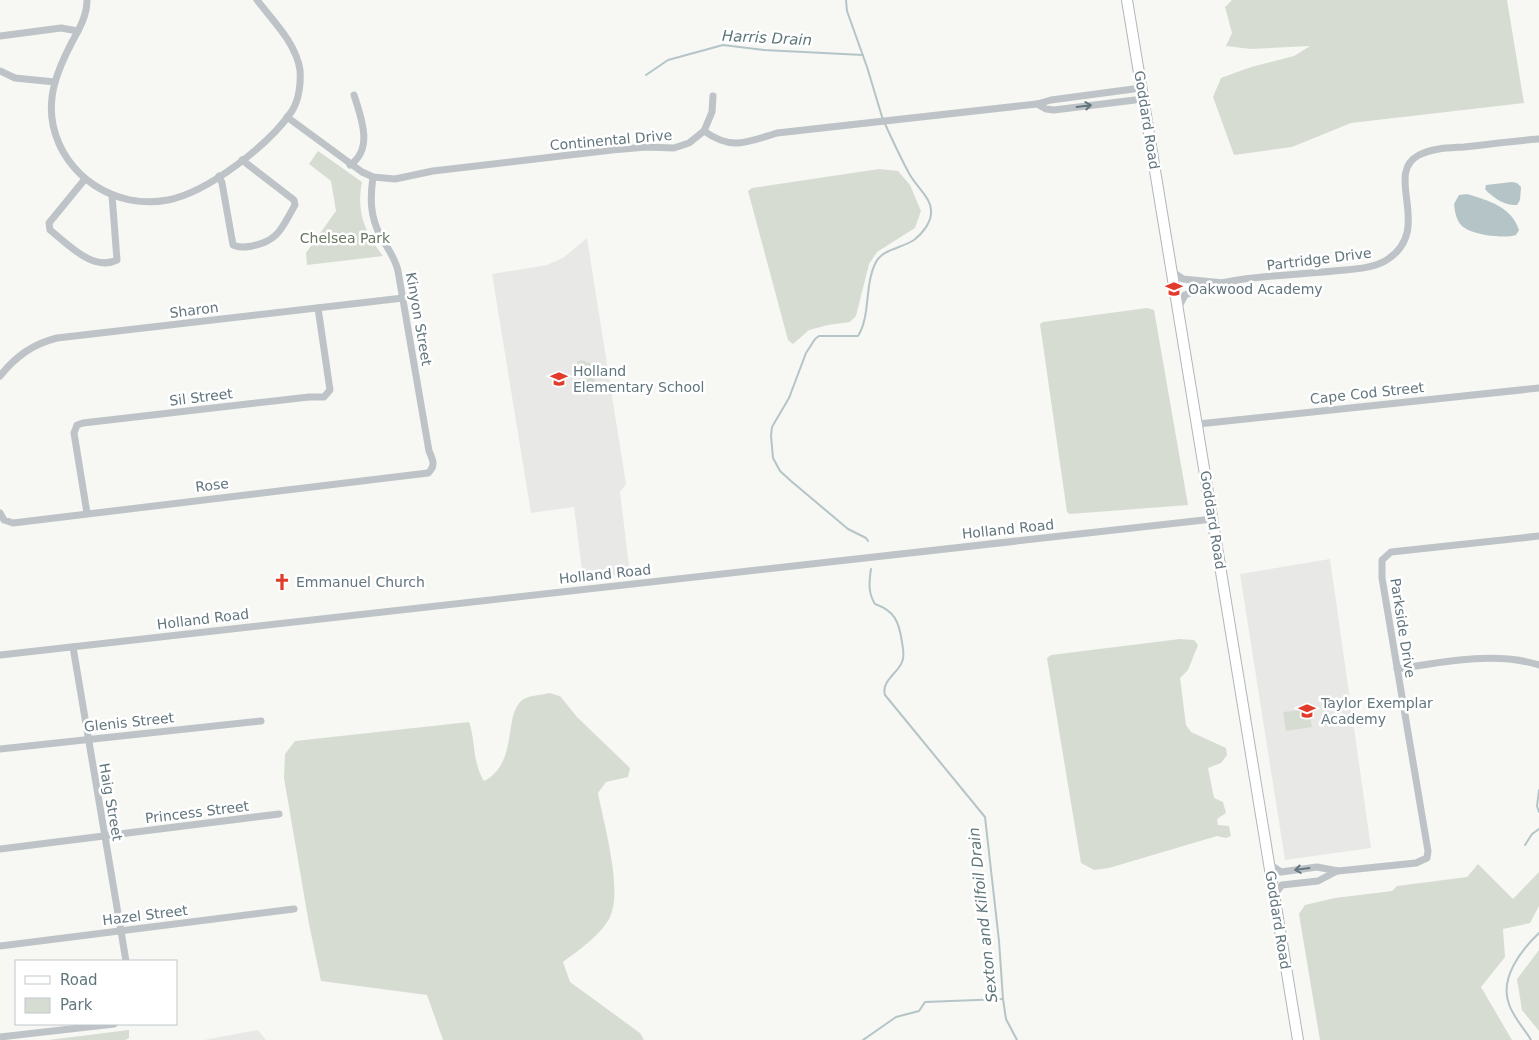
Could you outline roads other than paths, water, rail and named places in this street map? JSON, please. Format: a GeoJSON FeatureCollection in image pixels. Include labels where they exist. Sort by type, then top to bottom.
{"type":"FeatureCollection","features":[{"type":"Feature","properties":{"kind":"main road","name":"Goddard Road"},"geometry":{"type":"LineString","coordinates":[[1127,0],[1298,1040]]}},
{"type":"Feature","properties":{"kind":"street"},"geometry":{"type":"LineString","coordinates":[[87,0],[84,18],[63,59],[54,82],[52,116],[56,137],[70,164],[85,179],[112,195],[147,202],[169,200],[195,190],[219,176],[272,135],[294,107],[299,91],[300,74],[298,60],[288,40],[257,0]]}},
{"type":"Feature","properties":{"kind":"street"},"geometry":{"type":"LineString","coordinates":[[0,36],[61,28],[78,32]]}},
{"type":"Feature","properties":{"kind":"street"},"geometry":{"type":"LineString","coordinates":[[0,72],[15,78],[54,82]]}},
{"type":"Feature","properties":{"kind":"street"},"geometry":{"type":"LineString","coordinates":[[713,96],[712,112],[704,131],[721,141],[738,144],[777,133],[1037,104],[1051,100],[1141,88]]}},
{"type":"Feature","properties":{"kind":"street"},"geometry":{"type":"LineString","coordinates":[[350,165],[358,160],[363,149],[364,124],[354,94]]}},
{"type":"Feature","properties":{"kind":"street"},"geometry":{"type":"LineString","coordinates":[[1037,104],[1046,109],[1054,110],[1143,99]]}},
{"type":"Feature","properties":{"kind":"street","name":"Continental Drive"},"geometry":{"type":"LineString","coordinates":[[287,117],[350,165],[373,176],[395,179],[433,171],[612,150],[646,147],[674,148],[688,143],[704,131]]}},
{"type":"Feature","properties":{"kind":"street","name":"Partridge Drive"},"geometry":{"type":"LineString","coordinates":[[1223,283],[1377,265],[1391,257],[1405,240],[1410,224],[1404,177],[1409,164],[1416,156],[1433,150],[1539,139]]}},
{"type":"Feature","properties":{"kind":"street"},"geometry":{"type":"LineString","coordinates":[[219,176],[233,245],[243,247],[272,240],[278,234],[295,205],[294,200],[242,160]]}},
{"type":"Feature","properties":{"kind":"street","name":"Kinyon Street"},"geometry":{"type":"LineString","coordinates":[[373,176],[370,200],[372,216],[397,264],[429,451],[433,462],[431,471]]}},
{"type":"Feature","properties":{"kind":"street"},"geometry":{"type":"LineString","coordinates":[[85,179],[49,223],[50,230],[87,258],[99,263],[117,260],[112,195]]}},
{"type":"Feature","properties":{"kind":"street"},"geometry":{"type":"LineString","coordinates":[[1171,270],[1183,279],[1223,283]]}},
{"type":"Feature","properties":{"kind":"street"},"geometry":{"type":"LineString","coordinates":[[1178,308],[1185,296],[1223,283]]}},
{"type":"Feature","properties":{"kind":"street","name":"Sharon"},"geometry":{"type":"LineString","coordinates":[[0,376],[11,362],[27,350],[58,338],[403,298]]}},
{"type":"Feature","properties":{"kind":"street","name":"Sil Street"},"geometry":{"type":"LineString","coordinates":[[87,513],[74,433],[77,425],[309,397],[324,397],[330,390],[318,308]]}},
{"type":"Feature","properties":{"kind":"street","name":"Cape Cod Street"},"geometry":{"type":"LineString","coordinates":[[1198,424],[1539,388]]}},
{"type":"Feature","properties":{"kind":"street","name":"Rose"},"geometry":{"type":"LineString","coordinates":[[0,513],[4,520],[13,523],[426,474],[431,471]]}},
{"type":"Feature","properties":{"kind":"street","name":"Holland Road"},"geometry":{"type":"LineString","coordinates":[[0,655],[1213,519]]}},
{"type":"Feature","properties":{"kind":"street","name":"Parkside Drive"},"geometry":{"type":"LineString","coordinates":[[1338,871],[1416,863],[1427,858],[1428,851],[1380,570],[1384,556],[1391,552],[1539,536]]}},
{"type":"Feature","properties":{"kind":"street","name":"Haig Street"},"geometry":{"type":"LineString","coordinates":[[73,647],[126,960]]}},
{"type":"Feature","properties":{"kind":"street"},"geometry":{"type":"LineString","coordinates":[[1397,669],[1502,658],[1522,660],[1539,666]]}},
{"type":"Feature","properties":{"kind":"street","name":"Glenis Street"},"geometry":{"type":"LineString","coordinates":[[0,749],[88,738],[261,721]]}},
{"type":"Feature","properties":{"kind":"street","name":"Princess Street"},"geometry":{"type":"LineString","coordinates":[[0,849],[279,814]]}},
{"type":"Feature","properties":{"kind":"street"},"geometry":{"type":"LineString","coordinates":[[1269,864],[1281,872],[1317,867],[1338,871]]}},
{"type":"Feature","properties":{"kind":"street"},"geometry":{"type":"LineString","coordinates":[[1274,895],[1282,885],[1318,881],[1338,871]]}},
{"type":"Feature","properties":{"kind":"street","name":"Hazel Street"},"geometry":{"type":"LineString","coordinates":[[0,946],[294,909]]}},
{"type":"Feature","properties":{"kind":"street"},"geometry":{"type":"LineString","coordinates":[[0,1037],[105,1025]]}},
{"type":"Feature","properties":{"kind":"waterway","name":"Sexton and Kilfoil Drain"},"geometry":{"type":"LineString","coordinates":[[846,0],[847,11],[883,120]]}},
{"type":"Feature","properties":{"kind":"waterway","name":"Harris Drain"},"geometry":{"type":"LineString","coordinates":[[646,75],[668,60],[723,45],[764,50],[863,55]]}},
{"type":"Feature","properties":{"kind":"waterway","name":"Sexton and Kilfoil Drain"},"geometry":{"type":"LineString","coordinates":[[868,541],[866,538],[848,529],[780,471],[773,458],[771,436],[772,427],[789,398],[806,353],[815,339],[819,336],[858,336],[865,319],[870,280],[876,262],[888,251],[914,240],[923,231],[930,219],[929,202],[910,175],[885,124]]}},
{"type":"Feature","properties":{"kind":"waterway","name":"Sexton and Kilfoil Drain"},"geometry":{"type":"LineString","coordinates":[[871,569],[871,596],[875,604],[887,610],[895,618],[903,650],[900,666],[885,685],[885,695],[985,817],[999,941],[1003,999],[1006,1019],[1017,1040]]}},
{"type":"Feature","properties":{"kind":"waterway"},"geometry":{"type":"LineString","coordinates":[[1539,790],[1537,806],[1539,812]]}},
{"type":"Feature","properties":{"kind":"waterway"},"geometry":{"type":"LineString","coordinates":[[1525,845],[1532,834],[1539,829]]}},
{"type":"Feature","properties":{"kind":"waterway"},"geometry":{"type":"LineString","coordinates":[[1531,1040],[1511,1009],[1507,994],[1507,984],[1519,956],[1539,933]]}},
{"type":"Feature","properties":{"kind":"waterway"},"geometry":{"type":"LineString","coordinates":[[863,1040],[896,1017],[919,1011],[925,1002],[1003,999]]}},
{"type":"Feature","properties":{"kind":"place","name":"Oakwood Academy"},"geometry":{"type":"Point","coordinates":[1174,289]}},
{"type":"Feature","properties":{"kind":"place","name":"Holland Elementary School"},"geometry":{"type":"Point","coordinates":[559,379]}},
{"type":"Feature","properties":{"kind":"place","name":"Emmanuel Church"},"geometry":{"type":"Point","coordinates":[282,582]}},
{"type":"Feature","properties":{"kind":"place","name":"Taylor Exemplar Academy"},"geometry":{"type":"Point","coordinates":[1307,711]}},
{"type":"Feature","properties":{"kind":"park label","name":"Chelsea Park"},"geometry":{"type":"Point","coordinates":[345,238]}}]}
